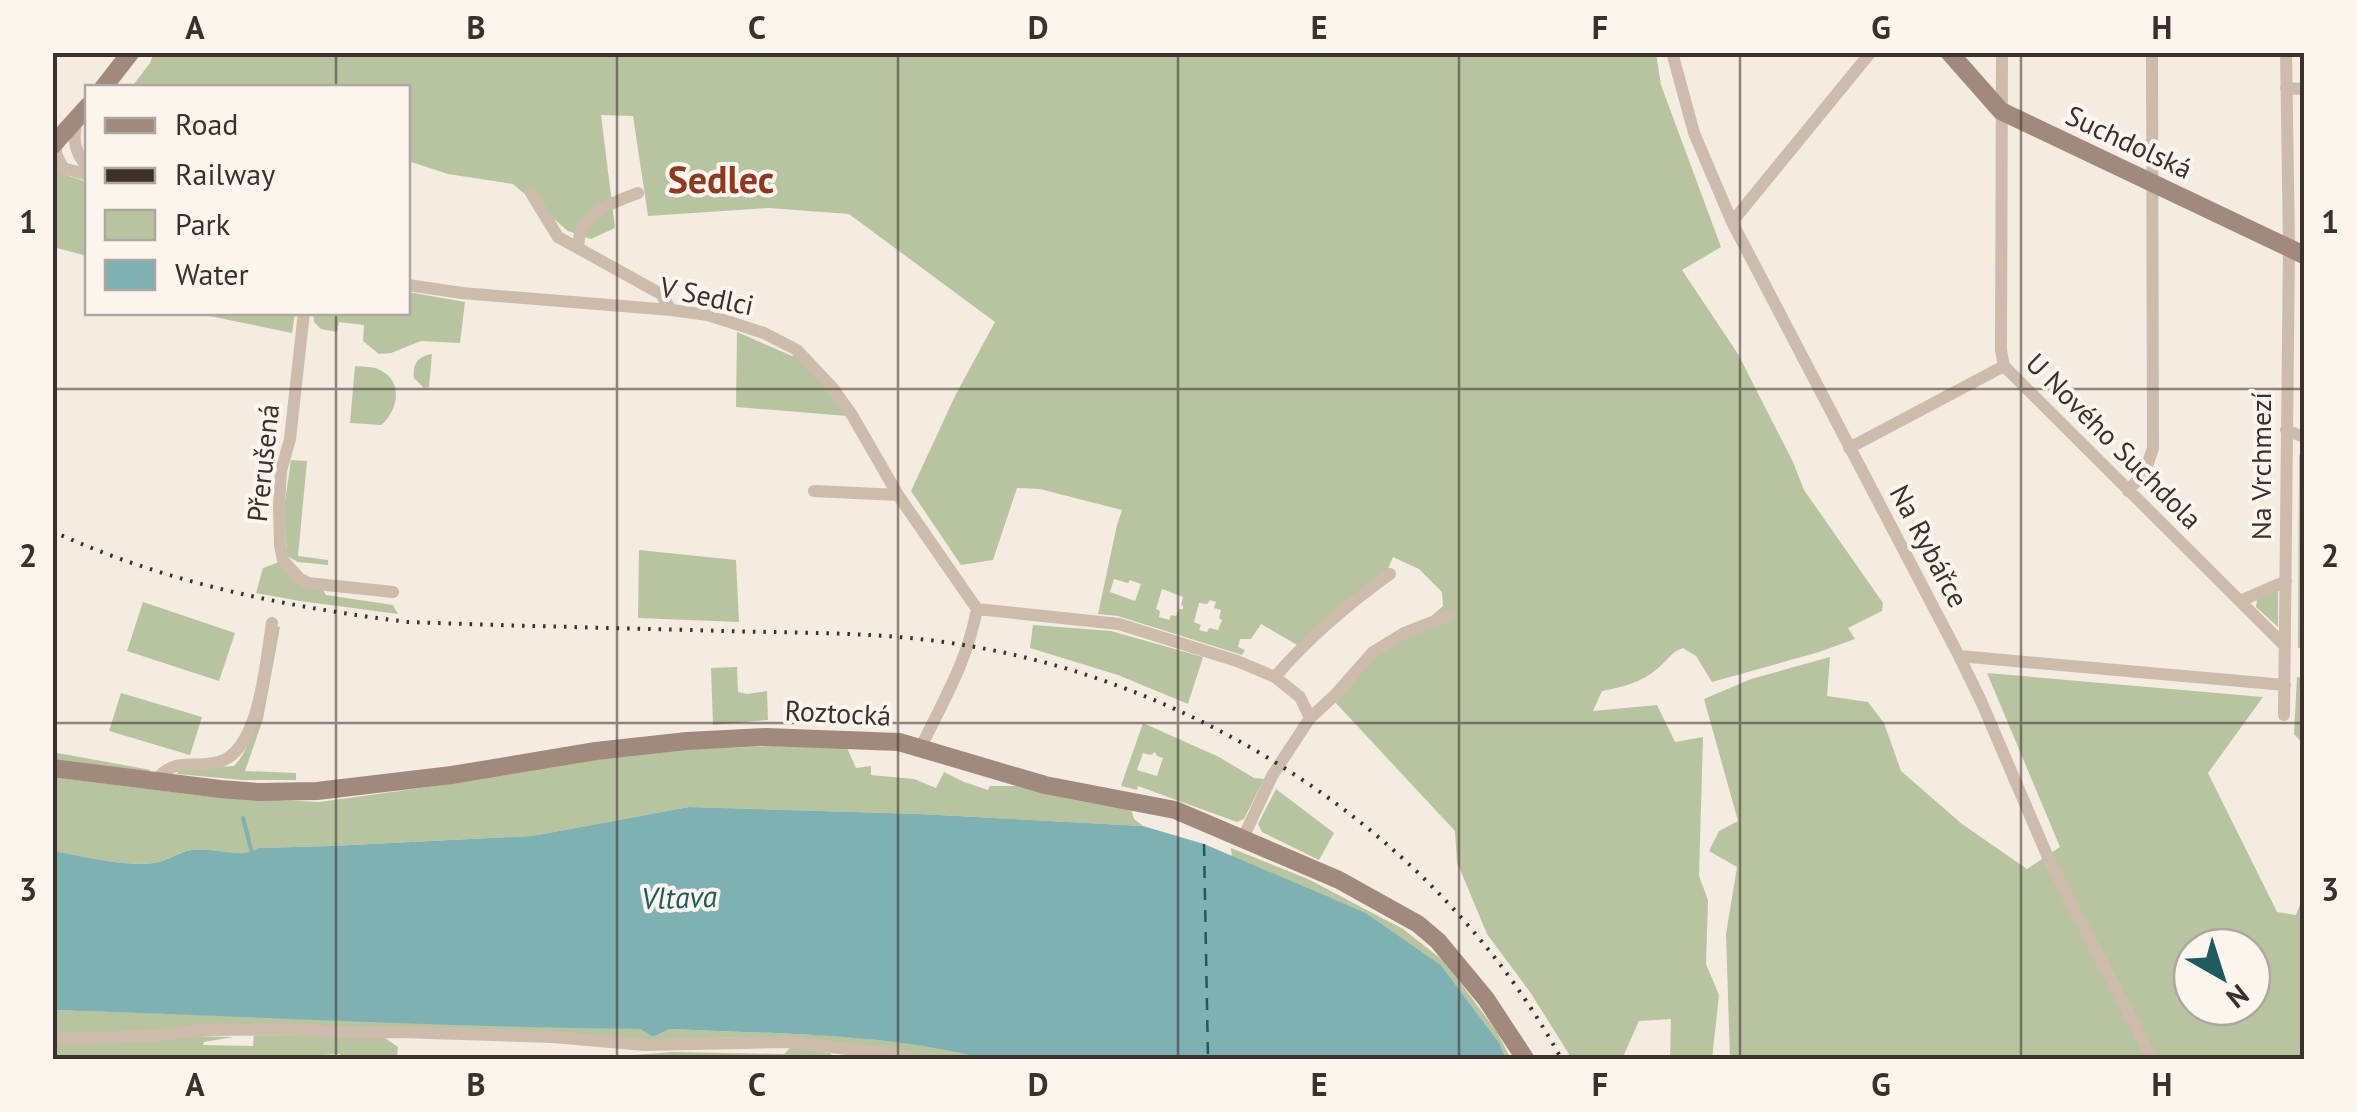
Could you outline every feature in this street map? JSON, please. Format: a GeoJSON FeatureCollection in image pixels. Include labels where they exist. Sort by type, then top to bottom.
{"type":"FeatureCollection","features":[{"type":"Feature","properties":{"kind":"main road"},"geometry":{"type":"LineString","coordinates":[[105,85],[130,52]]}},
{"type":"Feature","properties":{"kind":"main road","name":"Suchdolská"},"geometry":{"type":"LineString","coordinates":[[1948,52],[2001,111],[2296,251]]}},
{"type":"Feature","properties":{"kind":"main road"},"geometry":{"type":"LineString","coordinates":[[54,144],[83,111]]}},
{"type":"Feature","properties":{"kind":"main road","name":"Roztocká"},"geometry":{"type":"LineString","coordinates":[[52,768],[258,792],[317,791],[452,776],[596,751],[687,741],[766,737],[899,742],[1045,785],[1175,810],[1340,880],[1418,924],[1458,963],[1526,1060]]}},
{"type":"Feature","properties":{"kind":"street","name":"Na Rybářce"},"geometry":{"type":"LineString","coordinates":[[1672,52],[1694,133],[1732,222],[1959,656],[2050,862],[2153,1060]]}},
{"type":"Feature","properties":{"kind":"street"},"geometry":{"type":"LineString","coordinates":[[1732,222],[1871,52]]}},
{"type":"Feature","properties":{"kind":"street","name":"U Nového Suchdola"},"geometry":{"type":"LineString","coordinates":[[2002,52],[2004,366],[2286,646]]}},
{"type":"Feature","properties":{"kind":"street"},"geometry":{"type":"LineString","coordinates":[[2128,491],[2145,472],[2153,448],[2152,52]]}},
{"type":"Feature","properties":{"kind":"street","name":"Na Vrchmezí"},"geometry":{"type":"LineString","coordinates":[[2284,716],[2286,430],[2296,251],[2286,52]]}},
{"type":"Feature","properties":{"kind":"street"},"geometry":{"type":"LineString","coordinates":[[2286,88],[2304,88]]}},
{"type":"Feature","properties":{"kind":"street"},"geometry":{"type":"LineString","coordinates":[[77,155],[74,142],[83,111]]}},
{"type":"Feature","properties":{"kind":"street"},"geometry":{"type":"LineString","coordinates":[[85,167],[67,145],[54,144],[58,168],[85,172]]}},
{"type":"Feature","properties":{"kind":"street"},"geometry":{"type":"LineString","coordinates":[[531,193],[558,238],[661,294],[671,310]]}},
{"type":"Feature","properties":{"kind":"street"},"geometry":{"type":"LineString","coordinates":[[578,247],[582,229],[590,219],[638,193]]}},
{"type":"Feature","properties":{"kind":"street","name":"V Sedlci"},"geometry":{"type":"LineString","coordinates":[[410,285],[708,316],[746,326],[797,350],[852,415],[898,495],[977,609]]}},
{"type":"Feature","properties":{"kind":"street","name":"Přerušená"},"geometry":{"type":"LineString","coordinates":[[304,315],[290,438],[281,471],[281,552],[288,568],[308,582],[393,592]]}},
{"type":"Feature","properties":{"kind":"street"},"geometry":{"type":"LineString","coordinates":[[1849,448],[2004,366]]}},
{"type":"Feature","properties":{"kind":"street"},"geometry":{"type":"LineString","coordinates":[[2286,430],[2304,437]]}},
{"type":"Feature","properties":{"kind":"street"},"geometry":{"type":"LineString","coordinates":[[814,491],[898,495]]}},
{"type":"Feature","properties":{"kind":"street"},"geometry":{"type":"LineString","coordinates":[[1276,677],[1304,644],[1390,574]]}},
{"type":"Feature","properties":{"kind":"street"},"geometry":{"type":"LineString","coordinates":[[2240,601],[2286,581]]}},
{"type":"Feature","properties":{"kind":"street"},"geometry":{"type":"LineString","coordinates":[[920,747],[959,672],[977,609],[1119,624],[1237,661],[1276,677],[1300,697],[1310,718]]}},
{"type":"Feature","properties":{"kind":"street"},"geometry":{"type":"LineString","coordinates":[[1244,838],[1272,776],[1310,718],[1372,652],[1404,633],[1450,615]]}},
{"type":"Feature","properties":{"kind":"street"},"geometry":{"type":"LineString","coordinates":[[154,782],[163,770],[218,762],[241,747],[250,730],[272,623]]}},
{"type":"Feature","properties":{"kind":"street"},"geometry":{"type":"LineString","coordinates":[[1959,656],[2285,685]]}},
{"type":"Feature","properties":{"kind":"street"},"geometry":{"type":"LineString","coordinates":[[52,1038],[288,1029],[553,1036],[644,1045],[791,1042],[915,1060]]}},
{"type":"Feature","properties":{"kind":"green space"},"geometry":{"type":"Polygon","coordinates":[[[154,52],[1656,53],[1661,85],[1721,247],[1682,270],[1738,354],[1804,490],[1883,603],[1882,611],[1848,628],[1855,639],[1712,682],[1696,656],[1683,648],[1644,678],[1602,691],[1593,711],[1657,705],[1675,742],[1703,737],[1699,876],[1708,900],[1706,964],[1719,995],[1712,1059],[1670,1059],[1671,1019],[1639,1021],[1622,1059],[1572,1059],[1487,934],[1457,862],[1455,831],[1334,701],[1383,648],[1411,634],[1443,606],[1442,592],[1419,569],[1393,557],[1387,571],[1299,646],[1261,624],[1251,639],[1240,639],[1238,647],[1245,650],[1242,655],[1118,616],[1098,614],[1122,510],[1040,489],[1017,488],[993,560],[961,565],[911,491],[995,322],[849,214],[769,208],[648,216],[633,116],[601,115],[615,228],[591,239],[568,231],[513,184],[448,174],[410,162],[410,85],[133,85],[154,52]],[[1114,579],[1110,592],[1135,601],[1141,584],[1130,580],[1128,583],[1114,579]],[[1162,589],[1156,609],[1160,611],[1159,617],[1169,620],[1183,609],[1183,597],[1162,589]],[[1210,600],[1207,604],[1199,603],[1194,622],[1201,625],[1199,630],[1207,632],[1209,628],[1218,630],[1222,620],[1221,610],[1214,608],[1216,602],[1210,600]]]}},
{"type":"Feature","properties":{"kind":"green space"},"geometry":{"type":"Polygon","coordinates":[[[53,174],[85,181],[85,255],[53,247],[53,174]]]}},
{"type":"Feature","properties":{"kind":"green space"},"geometry":{"type":"Polygon","coordinates":[[[410,292],[465,302],[460,343],[421,341],[391,353],[379,354],[363,341],[364,325],[339,322],[337,332],[321,329],[313,315],[410,315],[410,292]]]}},
{"type":"Feature","properties":{"kind":"green space"},"geometry":{"type":"Polygon","coordinates":[[[205,315],[295,315],[292,333],[205,315]]]}},
{"type":"Feature","properties":{"kind":"green space"},"geometry":{"type":"Polygon","coordinates":[[[737,332],[792,356],[795,353],[847,416],[736,407],[737,332]]]}},
{"type":"Feature","properties":{"kind":"green space"},"geometry":{"type":"Polygon","coordinates":[[[432,354],[429,387],[424,388],[414,378],[414,369],[420,359],[432,354]]]}},
{"type":"Feature","properties":{"kind":"green space"},"geometry":{"type":"Polygon","coordinates":[[[355,366],[377,369],[393,381],[394,405],[381,425],[350,423],[355,366]]]}},
{"type":"Feature","properties":{"kind":"green space"},"geometry":{"type":"Polygon","coordinates":[[[2304,446],[2304,648],[2298,648],[2299,456],[2304,446]]]}},
{"type":"Feature","properties":{"kind":"green space"},"geometry":{"type":"Polygon","coordinates":[[[291,460],[307,461],[298,556],[328,560],[328,565],[298,562],[287,556],[284,509],[291,460]]]}},
{"type":"Feature","properties":{"kind":"green space"},"geometry":{"type":"Polygon","coordinates":[[[639,550],[736,560],[739,622],[638,618],[639,550]]]}},
{"type":"Feature","properties":{"kind":"green space"},"geometry":{"type":"Polygon","coordinates":[[[279,562],[326,595],[393,605],[398,614],[256,593],[263,568],[279,562]]]}},
{"type":"Feature","properties":{"kind":"green space"},"geometry":{"type":"Polygon","coordinates":[[[2276,591],[2278,627],[2256,607],[2257,600],[2276,591]]]}},
{"type":"Feature","properties":{"kind":"green space"},"geometry":{"type":"Polygon","coordinates":[[[143,602],[235,633],[219,681],[127,651],[143,602]]]}},
{"type":"Feature","properties":{"kind":"green space"},"geometry":{"type":"Polygon","coordinates":[[[1033,625],[1111,631],[1203,657],[1188,704],[1118,675],[1030,648],[1033,625]]]}},
{"type":"Feature","properties":{"kind":"green space"},"geometry":{"type":"Polygon","coordinates":[[[276,626],[280,627],[263,719],[245,771],[296,773],[296,780],[177,774],[180,770],[234,766],[243,755],[262,700],[276,626]]]}},
{"type":"Feature","properties":{"kind":"green space"},"geometry":{"type":"Polygon","coordinates":[[[1830,657],[1827,696],[1868,702],[1884,723],[1901,771],[1962,824],[2027,869],[2060,847],[1987,673],[2263,697],[2208,773],[2277,912],[2296,915],[2304,894],[2304,1059],[1730,1059],[1726,934],[1737,867],[1709,851],[1719,831],[1738,821],[1704,699],[1751,679],[1830,657]]]}},
{"type":"Feature","properties":{"kind":"green space"},"geometry":{"type":"Polygon","coordinates":[[[737,667],[738,692],[767,691],[768,720],[713,725],[711,668],[737,667]]]}},
{"type":"Feature","properties":{"kind":"green space"},"geometry":{"type":"Polygon","coordinates":[[[2297,677],[2304,678],[2304,745],[2294,734],[2297,677]]]}},
{"type":"Feature","properties":{"kind":"green space"},"geometry":{"type":"Polygon","coordinates":[[[121,693],[202,717],[190,755],[109,731],[121,693]]]}},
{"type":"Feature","properties":{"kind":"green space"},"geometry":{"type":"Polygon","coordinates":[[[1143,723],[1219,757],[1254,778],[1264,779],[1244,819],[1237,822],[1138,786],[1137,790],[1121,786],[1143,723]],[[1155,752],[1143,753],[1137,770],[1157,776],[1163,758],[1155,752]]]}},
{"type":"Feature","properties":{"kind":"green space"},"geometry":{"type":"Polygon","coordinates":[[[802,745],[847,748],[856,768],[871,766],[871,775],[914,779],[936,788],[944,772],[988,790],[990,786],[1018,786],[1131,809],[1134,819],[1143,826],[689,807],[532,836],[260,848],[244,854],[191,850],[142,864],[53,851],[53,777],[212,797],[319,802],[584,761],[696,749],[802,745]]]}},
{"type":"Feature","properties":{"kind":"green space"},"geometry":{"type":"Polygon","coordinates":[[[52,752],[151,770],[141,774],[53,761],[52,752]]]}},
{"type":"Feature","properties":{"kind":"green space"},"geometry":{"type":"Polygon","coordinates":[[[1276,789],[1334,833],[1319,860],[1262,832],[1258,824],[1276,789]]]}},
{"type":"Feature","properties":{"kind":"green space"},"geometry":{"type":"Polygon","coordinates":[[[1231,848],[1308,879],[1403,929],[1445,962],[1497,1032],[1511,1059],[1506,1059],[1500,1044],[1441,965],[1366,913],[1232,858],[1231,848]]]}},
{"type":"Feature","properties":{"kind":"green space"},"geometry":{"type":"Polygon","coordinates":[[[52,1010],[640,1029],[653,1037],[670,1029],[791,1034],[911,1044],[991,1059],[925,1059],[855,1045],[732,1037],[649,1042],[568,1034],[53,1036],[52,1010]]]}},
{"type":"Feature","properties":{"kind":"green space"},"geometry":{"type":"Polygon","coordinates":[[[254,1032],[382,1036],[398,1047],[397,1055],[402,1059],[340,1059],[340,1054],[309,1060],[53,1060],[53,1041],[194,1036],[233,1037],[203,1045],[253,1046],[254,1032]]]}},
{"type":"Feature","properties":{"kind":"green space"},"geometry":{"type":"Polygon","coordinates":[[[791,1047],[849,1059],[568,1060],[672,1052],[784,1054],[791,1047]]]}},
{"type":"Feature","properties":{"kind":"water","name":"Vltava"},"geometry":{"type":"Polygon","coordinates":[[[689,807],[1143,826],[1204,844],[1366,913],[1441,965],[1500,1044],[1506,1059],[991,1060],[911,1044],[791,1034],[670,1029],[653,1037],[640,1029],[53,1010],[53,851],[143,864],[191,850],[245,853],[259,848],[532,836],[689,807]]]}},
{"type":"Feature","properties":{"kind":"waterway"},"geometry":{"type":"LineString","coordinates":[[243,818],[252,853]]}},
{"type":"Feature","properties":{"kind":"ferry route"},"geometry":{"type":"LineString","coordinates":[[1204,844],[1208,1060]]}},
{"type":"Feature","properties":{"kind":"railway"},"geometry":{"type":"LineString","coordinates":[[52,531],[182,579],[362,616],[408,622],[917,639],[1038,661],[1130,690],[1218,730],[1302,779],[1379,838],[1449,904],[1511,979],[1562,1060]]}},
{"type":"Feature","properties":{"kind":"district","name":"Sedlec"},"geometry":{"type":"Point","coordinates":[721,180]}}]}
